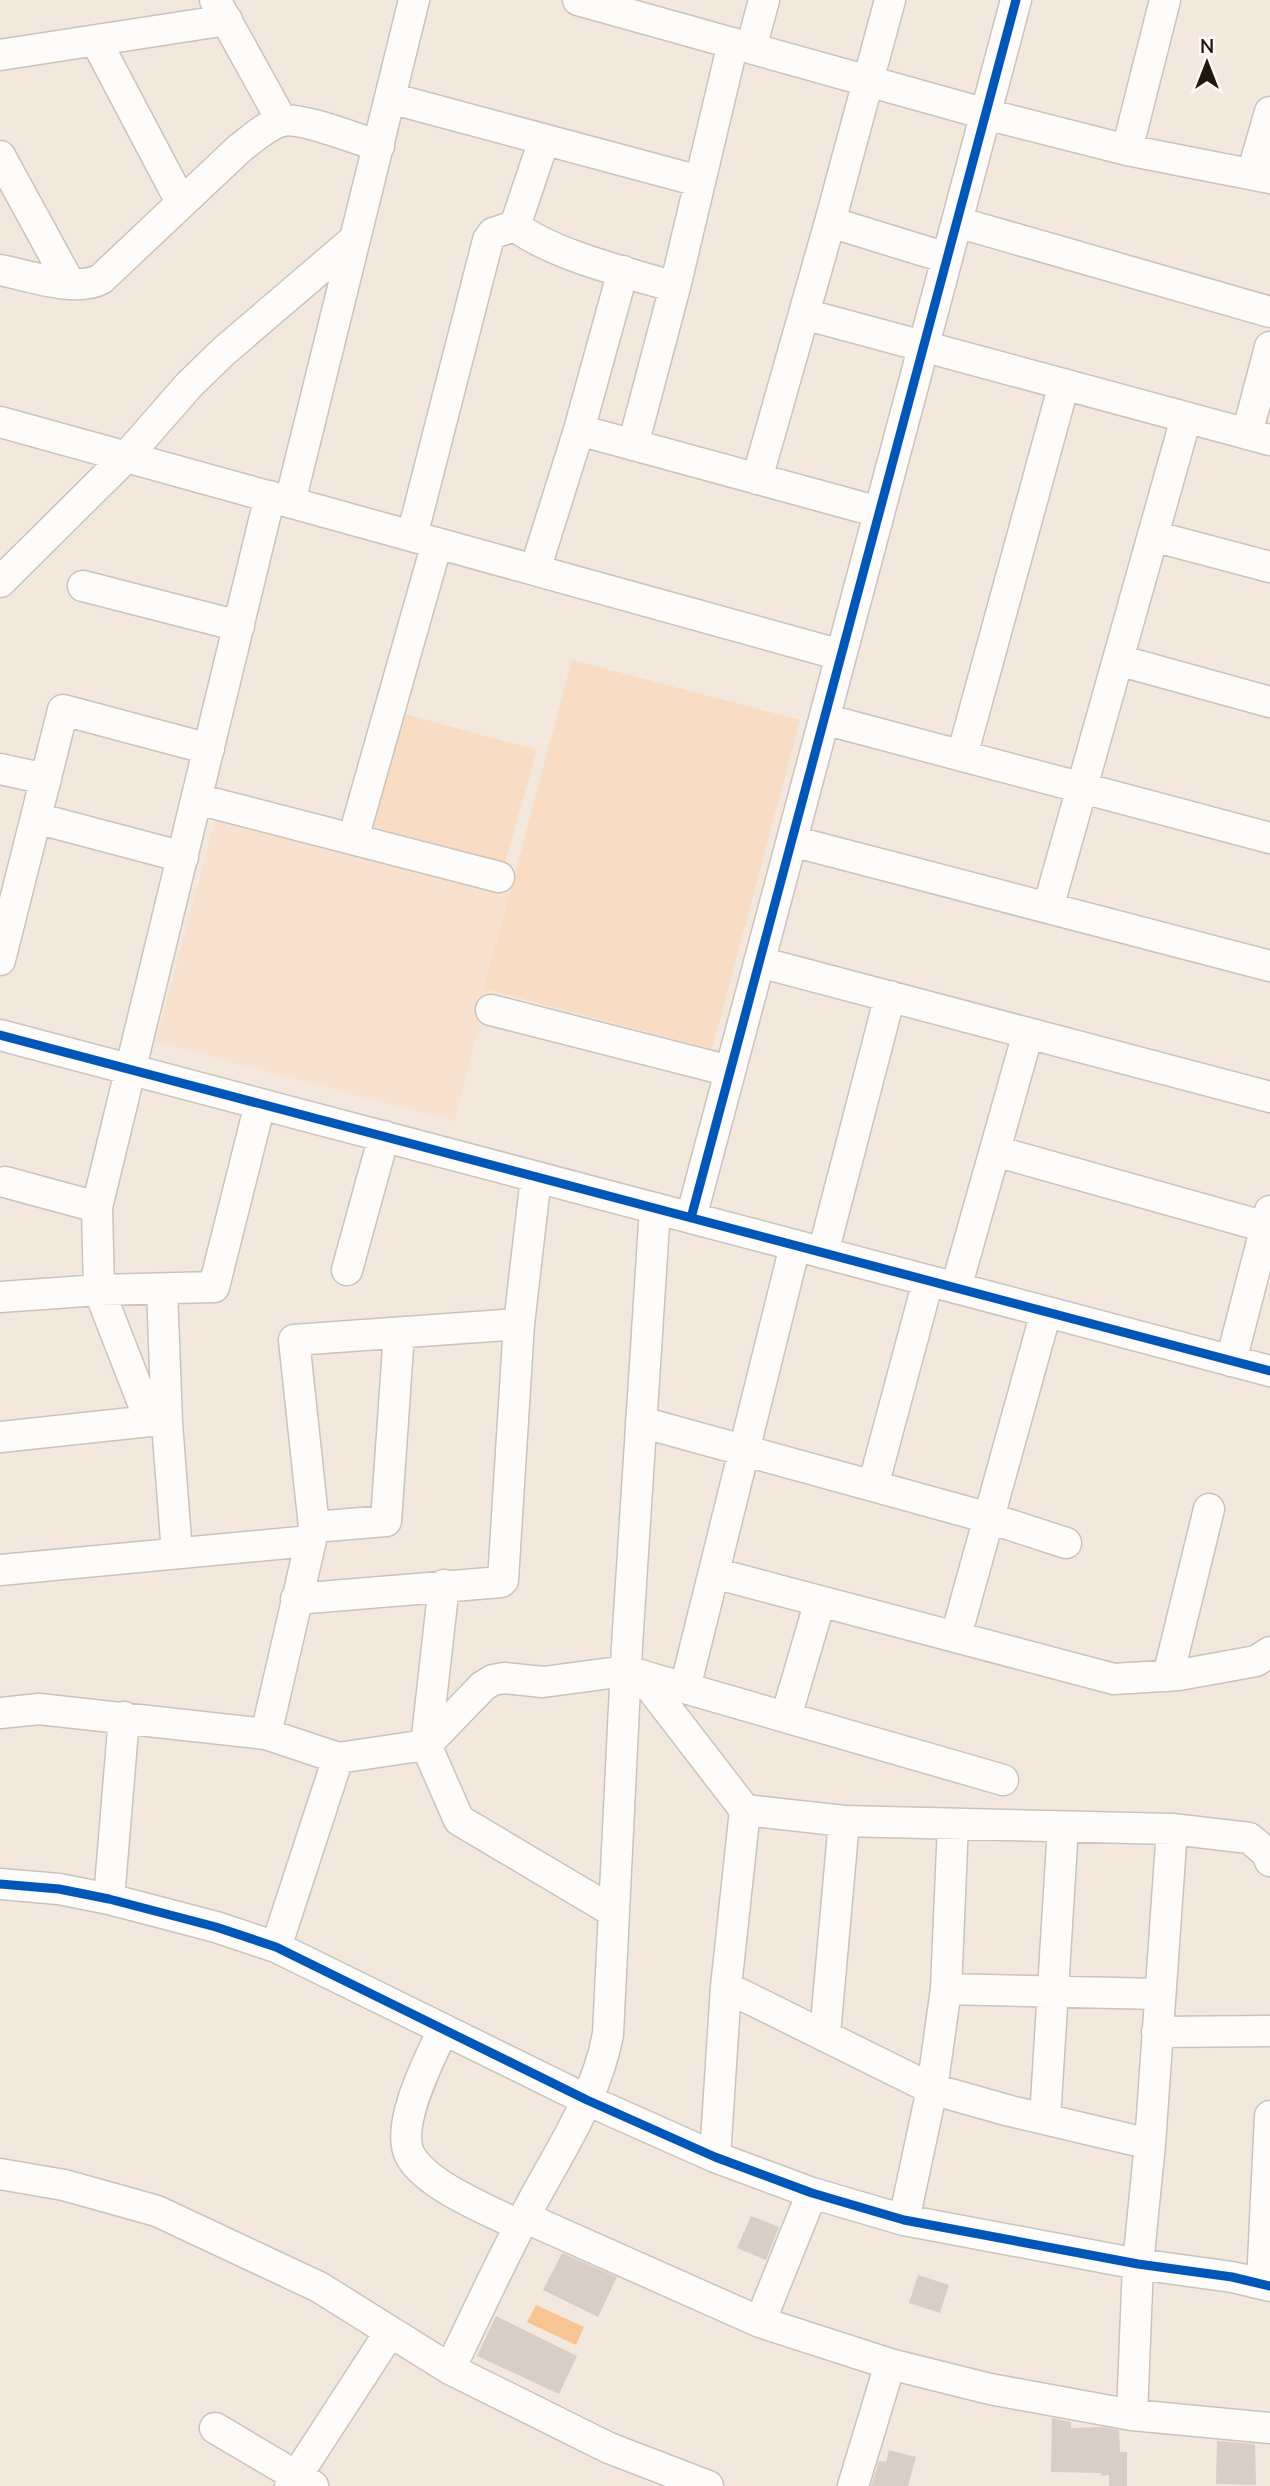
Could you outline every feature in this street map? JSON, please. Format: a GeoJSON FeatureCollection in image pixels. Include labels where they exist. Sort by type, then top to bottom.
{"type":"FeatureCollection","features":[{"type":"Feature","properties":{"kind":"street"},"geometry":{"type":"LineString","coordinates":[[158,1422],[99,1290],[97,1207],[239,626],[280,499],[355,239],[414,0]]}},
{"type":"Feature","properties":{"kind":"street"},"geometry":{"type":"LineString","coordinates":[[578,0],[986,114],[1127,150],[1261,176],[1270,111]]}},
{"type":"Feature","properties":{"kind":"street"},"geometry":{"type":"LineString","coordinates":[[633,445],[675,287],[699,181],[742,46],[764,0]]}},
{"type":"Feature","properties":{"kind":"street"},"geometry":{"type":"LineString","coordinates":[[757,479],[831,222],[890,0]]}},
{"type":"Feature","properties":{"kind":"street"},"geometry":{"type":"LineString","coordinates":[[691,1218],[1016,0]]}},
{"type":"Feature","properties":{"kind":"street"},"geometry":{"type":"LineString","coordinates":[[1127,150],[1165,0]]}},
{"type":"Feature","properties":{"kind":"street"},"geometry":{"type":"LineString","coordinates":[[0,55],[96,41],[221,10],[282,121]]}},
{"type":"Feature","properties":{"kind":"street"},"geometry":{"type":"LineString","coordinates":[[96,41],[181,202]]}},
{"type":"Feature","properties":{"kind":"street"},"geometry":{"type":"LineString","coordinates":[[390,98],[699,181]]}},
{"type":"Feature","properties":{"kind":"street"},"geometry":{"type":"LineString","coordinates":[[0,270],[70,284],[86,284],[101,279],[240,148],[264,130],[282,121],[297,121],[379,146]]}},
{"type":"Feature","properties":{"kind":"street"},"geometry":{"type":"LineString","coordinates":[[514,226],[544,140]]}},
{"type":"Feature","properties":{"kind":"street"},"geometry":{"type":"LineString","coordinates":[[0,156],[70,284]]}},
{"type":"Feature","properties":{"kind":"street"},"geometry":{"type":"LineString","coordinates":[[831,222],[947,258]]}},
{"type":"Feature","properties":{"kind":"street"},"geometry":{"type":"LineString","coordinates":[[957,222],[1270,312]]}},
{"type":"Feature","properties":{"kind":"street"},"geometry":{"type":"LineString","coordinates":[[353,839],[424,539],[488,240],[493,233],[514,226],[540,241],[675,287]]}},
{"type":"Feature","properties":{"kind":"street"},"geometry":{"type":"LineString","coordinates":[[5,572],[127,457],[189,385],[224,351],[355,239]]}},
{"type":"Feature","properties":{"kind":"street"},"geometry":{"type":"LineString","coordinates":[[535,570],[579,430],[623,271]]}},
{"type":"Feature","properties":{"kind":"street"},"geometry":{"type":"LineString","coordinates":[[804,314],[1259,437],[1270,347]]}},
{"type":"Feature","properties":{"kind":"street"},"geometry":{"type":"LineString","coordinates":[[962,755],[1064,384]]}},
{"type":"Feature","properties":{"kind":"street"},"geometry":{"type":"LineString","coordinates":[[1048,908],[1186,418]]}},
{"type":"Feature","properties":{"kind":"street"},"geometry":{"type":"LineString","coordinates":[[0,422],[841,655]]}},
{"type":"Feature","properties":{"kind":"street"},"geometry":{"type":"LineString","coordinates":[[579,430],[879,512]]}},
{"type":"Feature","properties":{"kind":"street"},"geometry":{"type":"LineString","coordinates":[[1153,536],[1270,567]]}},
{"type":"Feature","properties":{"kind":"street"},"geometry":{"type":"LineString","coordinates":[[83,586],[239,626]]}},
{"type":"Feature","properties":{"kind":"street"},"geometry":{"type":"LineString","coordinates":[[1118,660],[1270,702]]}},
{"type":"Feature","properties":{"kind":"street"},"geometry":{"type":"LineString","coordinates":[[0,960],[8,898],[36,818],[63,710],[209,748]]}},
{"type":"Feature","properties":{"kind":"street"},"geometry":{"type":"LineString","coordinates":[[824,719],[1270,838]]}},
{"type":"Feature","properties":{"kind":"street"},"geometry":{"type":"LineString","coordinates":[[0,769],[46,779]]}},
{"type":"Feature","properties":{"kind":"street"},"geometry":{"type":"LineString","coordinates":[[197,799],[499,877]]}},
{"type":"Feature","properties":{"kind":"street"},"geometry":{"type":"LineString","coordinates":[[36,818],[183,857]]}},
{"type":"Feature","properties":{"kind":"street"},"geometry":{"type":"LineString","coordinates":[[792,841],[1270,966]]}},
{"type":"Feature","properties":{"kind":"street"},"geometry":{"type":"LineString","coordinates":[[759,962],[1270,1097]]}},
{"type":"Feature","properties":{"kind":"street"},"geometry":{"type":"LineString","coordinates":[[685,1688],[744,1451],[890,996]]}},
{"type":"Feature","properties":{"kind":"street"},"geometry":{"type":"LineString","coordinates":[[491,1010],[730,1071]]}},
{"type":"Feature","properties":{"kind":"street"},"geometry":{"type":"LineString","coordinates":[[873,1486],[942,1284],[995,1151],[1028,1033]]}},
{"type":"Feature","properties":{"kind":"street"},"geometry":{"type":"LineString","coordinates":[[0,1035],[1270,1371]]}},
{"type":"Feature","properties":{"kind":"street"},"geometry":{"type":"LineString","coordinates":[[0,1297],[99,1290],[214,1287],[260,1104]]}},
{"type":"Feature","properties":{"kind":"street"},"geometry":{"type":"LineString","coordinates":[[347,1270],[384,1136]]}},
{"type":"Feature","properties":{"kind":"street"},"geometry":{"type":"LineString","coordinates":[[995,1151],[1268,1219],[1231,1361]]}},
{"type":"Feature","properties":{"kind":"street"},"geometry":{"type":"LineString","coordinates":[[296,1599],[503,1580],[519,1324],[536,1177]]}},
{"type":"Feature","properties":{"kind":"street"},"geometry":{"type":"LineString","coordinates":[[5,1182],[97,1207]]}},
{"type":"Feature","properties":{"kind":"street"},"geometry":{"type":"LineString","coordinates":[[450,2369],[522,2221],[587,2101],[604,2057],[608,2034],[614,1912],[633,1673],[641,1422],[655,1208]]}},
{"type":"Feature","properties":{"kind":"street"},"geometry":{"type":"LineString","coordinates":[[162,1289],[158,1422],[177,1553]]}},
{"type":"Feature","properties":{"kind":"street"},"geometry":{"type":"LineString","coordinates":[[956,1636],[1046,1312]]}},
{"type":"Feature","properties":{"kind":"street"},"geometry":{"type":"LineString","coordinates":[[266,1734],[312,1534],[294,1340],[519,1324]]}},
{"type":"Feature","properties":{"kind":"street"},"geometry":{"type":"LineString","coordinates":[[0,1570],[177,1553],[386,1521],[399,1333]]}},
{"type":"Feature","properties":{"kind":"street"},"geometry":{"type":"LineString","coordinates":[[0,1437],[158,1422]]}},
{"type":"Feature","properties":{"kind":"street"},"geometry":{"type":"LineString","coordinates":[[641,1422],[989,1518],[1066,1543]]}},
{"type":"Feature","properties":{"kind":"street"},"geometry":{"type":"LineString","coordinates":[[1168,1676],[1209,1509]]}},
{"type":"Feature","properties":{"kind":"street"},"geometry":{"type":"LineString","coordinates":[[714,1573],[1114,1679],[1168,1676],[1256,1661],[1270,1652]]}},
{"type":"Feature","properties":{"kind":"street"},"geometry":{"type":"LineString","coordinates":[[444,1585],[426,1745],[459,1820],[614,1912]]}},
{"type":"Feature","properties":{"kind":"street"},"geometry":{"type":"LineString","coordinates":[[786,1717],[820,1601]]}},
{"type":"Feature","properties":{"kind":"street"},"geometry":{"type":"LineString","coordinates":[[633,1673],[745,1810],[845,1821],[1172,1829],[1249,1838],[1267,1853],[1270,1861]]}},
{"type":"Feature","properties":{"kind":"street"},"geometry":{"type":"LineString","coordinates":[[0,1713],[39,1709],[266,1734],[338,1758],[426,1745],[483,1686],[493,1680],[504,1678],[543,1682],[633,1673],[1003,1780]]}},
{"type":"Feature","properties":{"kind":"street"},"geometry":{"type":"LineString","coordinates":[[109,1899],[124,1717]]}},
{"type":"Feature","properties":{"kind":"street"},"geometry":{"type":"LineString","coordinates":[[276,1947],[338,1758]]}},
{"type":"Feature","properties":{"kind":"street"},"geometry":{"type":"LineString","coordinates":[[715,2157],[726,1987],[745,1810]]}},
{"type":"Feature","properties":{"kind":"street"},"geometry":{"type":"LineString","coordinates":[[825,2035],[845,1821]]}},
{"type":"Feature","properties":{"kind":"street"},"geometry":{"type":"LineString","coordinates":[[904,2220],[932,2089],[946,1989],[953,1824]]}},
{"type":"Feature","properties":{"kind":"street"},"geometry":{"type":"LineString","coordinates":[[1045,2119],[1063,1827]]}},
{"type":"Feature","properties":{"kind":"street"},"geometry":{"type":"LineString","coordinates":[[1132,2415],[1138,2264],[1150,2144],[1172,1829]]}},
{"type":"Feature","properties":{"kind":"street"},"geometry":{"type":"LineString","coordinates":[[0,1884],[59,1889],[109,1899],[216,1927],[276,1947],[587,2101],[715,2157],[812,2193],[904,2220],[1138,2264],[1266,2284],[1270,2116]]}},
{"type":"Feature","properties":{"kind":"street"},"geometry":{"type":"LineString","coordinates":[[726,1987],[932,2089],[1150,2144]]}},
{"type":"Feature","properties":{"kind":"street"},"geometry":{"type":"LineString","coordinates":[[946,1989],[1160,1994]]}},
{"type":"Feature","properties":{"kind":"street"},"geometry":{"type":"LineString","coordinates":[[443,2030],[417,2087],[409,2115],[407,2135],[410,2156],[436,2183],[760,2322],[890,2364],[990,2389],[1132,2415],[1270,2428]]}},
{"type":"Feature","properties":{"kind":"street"},"geometry":{"type":"LineString","coordinates":[[1157,2032],[1270,2031]]}},
{"type":"Feature","properties":{"kind":"street"},"geometry":{"type":"LineString","coordinates":[[0,2174],[64,2185],[157,2211],[319,2287],[450,2369],[610,2448],[708,2486]]}},
{"type":"Feature","properties":{"kind":"street"},"geometry":{"type":"LineString","coordinates":[[760,2322],[812,2193]]}},
{"type":"Feature","properties":{"kind":"street"},"geometry":{"type":"LineString","coordinates":[[215,2428],[300,2483],[390,2332]]}},
{"type":"Feature","properties":{"kind":"street"},"geometry":{"type":"LineString","coordinates":[[853,2486],[890,2364]]}},
{"type":"Feature","properties":{"kind":"shaded area"},"geometry":{"type":"Polygon","coordinates":[[[572,660],[800,720],[712,1049],[484,989],[572,660]]]}},
{"type":"Feature","properties":{"kind":"shaded area"},"geometry":{"type":"Polygon","coordinates":[[[401,713],[537,750],[505,863],[370,826],[401,713]]]}},
{"type":"Feature","properties":{"kind":"shaded area"},"geometry":{"type":"Polygon","coordinates":[[[216,817],[515,896],[454,1121],[156,1042],[216,817]]]}},
{"type":"Feature","properties":{"kind":"shaded area"},"geometry":{"type":"Polygon","coordinates":[[[536,2305],[584,2327],[576,2345],[527,2322],[536,2305]]]}},
{"type":"Feature","properties":{"kind":"building"},"geometry":{"type":"Polygon","coordinates":[[[751,2216],[779,2227],[766,2260],[737,2248],[751,2216]]]}},
{"type":"Feature","properties":{"kind":"building"},"geometry":{"type":"Polygon","coordinates":[[[562,2253],[617,2277],[598,2317],[543,2290],[562,2253]]]}},
{"type":"Feature","properties":{"kind":"building"},"geometry":{"type":"Polygon","coordinates":[[[918,2275],[949,2285],[940,2313],[909,2303],[918,2275]]]}},
{"type":"Feature","properties":{"kind":"building"},"geometry":{"type":"Polygon","coordinates":[[[496,2316],[577,2356],[559,2394],[477,2356],[496,2316]]]}},
{"type":"Feature","properties":{"kind":"building"},"geometry":{"type":"Polygon","coordinates":[[[1052,2418],[1071,2422],[1071,2428],[1102,2427],[1119,2430],[1120,2452],[1127,2452],[1127,2486],[1109,2486],[1109,2475],[1101,2476],[1101,2473],[1051,2472],[1052,2418]]]}},
{"type":"Feature","properties":{"kind":"building"},"geometry":{"type":"Polygon","coordinates":[[[1217,2441],[1255,2444],[1256,2485],[1216,2484],[1217,2441]]]}},
{"type":"Feature","properties":{"kind":"building"},"geometry":{"type":"Polygon","coordinates":[[[889,2450],[916,2457],[908,2486],[871,2486],[879,2461],[886,2462],[889,2450]]]}},
{"type":"Feature","properties":{"kind":"cycle path"},"geometry":{"type":"LineString","coordinates":[[691,1218],[1016,0]]}},
{"type":"Feature","properties":{"kind":"cycle path"},"geometry":{"type":"LineString","coordinates":[[0,1035],[1270,1371]]}},
{"type":"Feature","properties":{"kind":"cycle path"},"geometry":{"type":"LineString","coordinates":[[0,1884],[59,1889],[109,1899],[216,1927],[276,1947],[587,2100],[715,2157],[812,2193],[904,2220],[1138,2264],[1232,2277],[1270,2286]]}}]}
